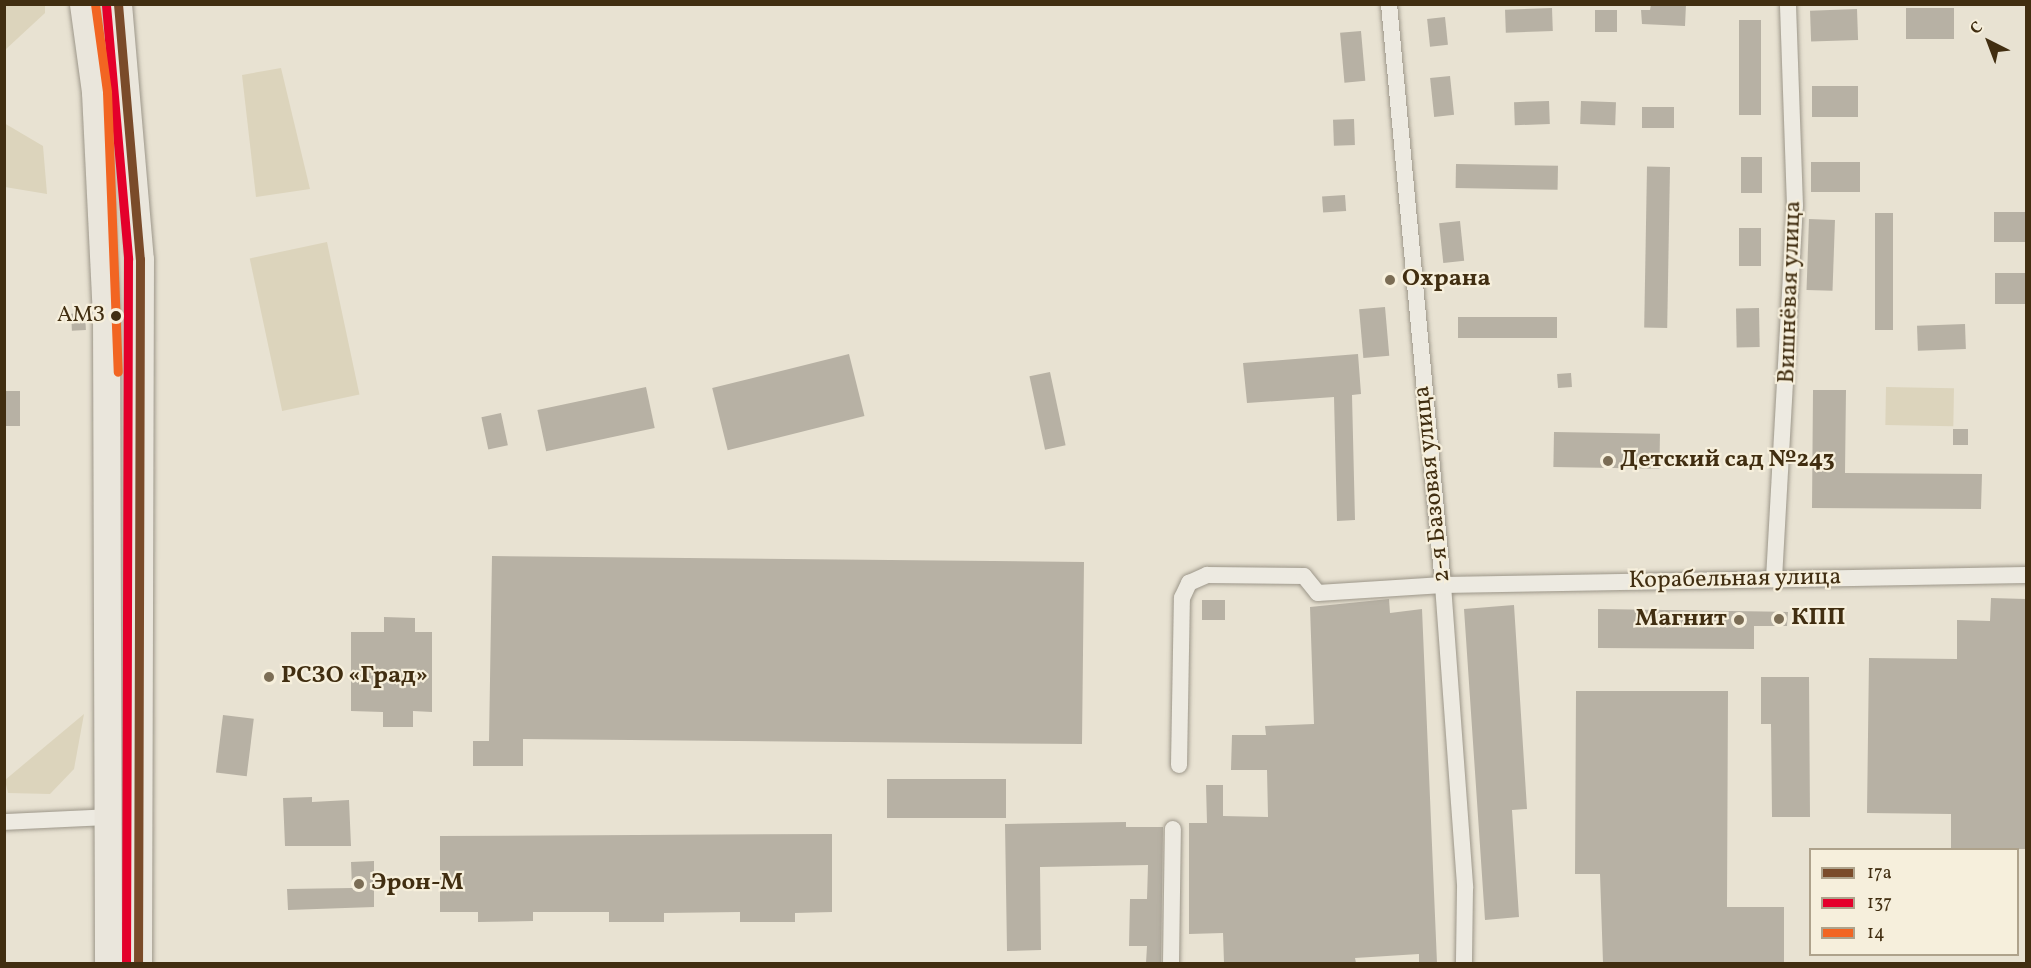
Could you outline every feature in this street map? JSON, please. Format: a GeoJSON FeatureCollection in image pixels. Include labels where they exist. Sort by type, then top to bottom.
{"type":"FeatureCollection","features":[{"type":"Feature","properties":{"kind":"main road"},"geometry":{"type":"LineString","coordinates":[[83,4],[95,92],[106,315],[123,816],[138,963]]}},
{"type":"Feature","properties":{"kind":"main road"},"geometry":{"type":"LineString","coordinates":[[108,963],[123,816],[140,259],[118,4]]}},
{"type":"Feature","properties":{"kind":"street","name":"2-я Базовая улица"},"geometry":{"type":"LineString","coordinates":[[1389,4],[1443,585],[1466,888],[1464,963]]}},
{"type":"Feature","properties":{"kind":"street","name":"Вишнёвая улица"},"geometry":{"type":"LineString","coordinates":[[1774,579],[1795,206],[1788,4]]}},
{"type":"Feature","properties":{"kind":"street","name":"Корабельная улица"},"geometry":{"type":"LineString","coordinates":[[1179,765],[1182,598],[1189,583],[1207,575],[1304,576],[1318,592],[1443,585],[2026,575]]}},
{"type":"Feature","properties":{"kind":"street"},"geometry":{"type":"LineString","coordinates":[[4,822],[123,816]]}},
{"type":"Feature","properties":{"kind":"street"},"geometry":{"type":"LineString","coordinates":[[1170,963],[1173,829]]}},
{"type":"Feature","properties":{"kind":"shaded area"},"geometry":{"type":"Polygon","coordinates":[[[5,4],[45,5],[45,13],[5,50],[5,4]]]}},
{"type":"Feature","properties":{"kind":"shaded area"},"geometry":{"type":"Polygon","coordinates":[[[281,68],[310,189],[256,197],[242,75],[281,68]]]}},
{"type":"Feature","properties":{"kind":"shaded area"},"geometry":{"type":"Polygon","coordinates":[[[4,123],[43,146],[47,194],[5,187],[4,123]]]}},
{"type":"Feature","properties":{"kind":"shaded area"},"geometry":{"type":"Polygon","coordinates":[[[327,242],[359,395],[282,411],[250,258],[327,242]]]}},
{"type":"Feature","properties":{"kind":"shaded area"},"geometry":{"type":"Polygon","coordinates":[[[1886,387],[1954,388],[1953,426],[1885,425],[1886,387]]]}},
{"type":"Feature","properties":{"kind":"shaded area"},"geometry":{"type":"Polygon","coordinates":[[[84,714],[74,769],[50,794],[8,793],[5,780],[84,714]]]}},
{"type":"Feature","properties":{"kind":"building"},"geometry":{"type":"Polygon","coordinates":[[[1651,4],[1686,4],[1685,26],[1642,24],[1641,10],[1650,10],[1651,4]]]}},
{"type":"Feature","properties":{"kind":"building"},"geometry":{"type":"Polygon","coordinates":[[[1552,8],[1553,31],[1506,33],[1505,10],[1552,8]]]}},
{"type":"Feature","properties":{"kind":"building"},"geometry":{"type":"Polygon","coordinates":[[[1906,8],[1954,8],[1954,39],[1906,39],[1906,8]]]}},
{"type":"Feature","properties":{"kind":"building"},"geometry":{"type":"Polygon","coordinates":[[[1857,9],[1858,40],[1811,42],[1810,11],[1857,9]]]}},
{"type":"Feature","properties":{"kind":"building"},"geometry":{"type":"Polygon","coordinates":[[[1595,10],[1617,10],[1617,32],[1595,32],[1595,10]]]}},
{"type":"Feature","properties":{"kind":"building"},"geometry":{"type":"Polygon","coordinates":[[[1445,17],[1448,45],[1430,47],[1427,19],[1445,17]]]}},
{"type":"Feature","properties":{"kind":"building"},"geometry":{"type":"Polygon","coordinates":[[[1739,20],[1761,20],[1761,115],[1739,115],[1739,20]]]}},
{"type":"Feature","properties":{"kind":"building"},"geometry":{"type":"Polygon","coordinates":[[[1361,31],[1365,81],[1344,83],[1340,33],[1361,31]]]}},
{"type":"Feature","properties":{"kind":"building"},"geometry":{"type":"Polygon","coordinates":[[[1450,76],[1454,115],[1434,117],[1430,78],[1450,76]]]}},
{"type":"Feature","properties":{"kind":"building"},"geometry":{"type":"Polygon","coordinates":[[[1812,86],[1858,86],[1858,117],[1812,117],[1812,86]]]}},
{"type":"Feature","properties":{"kind":"building"},"geometry":{"type":"Polygon","coordinates":[[[1549,101],[1550,124],[1515,125],[1514,102],[1549,101]]]}},
{"type":"Feature","properties":{"kind":"building"},"geometry":{"type":"Polygon","coordinates":[[[1581,101],[1616,102],[1615,125],[1580,124],[1581,101]]]}},
{"type":"Feature","properties":{"kind":"building"},"geometry":{"type":"Polygon","coordinates":[[[1642,107],[1674,107],[1674,128],[1642,128],[1642,107]]]}},
{"type":"Feature","properties":{"kind":"building"},"geometry":{"type":"Polygon","coordinates":[[[1354,119],[1355,145],[1334,146],[1333,120],[1354,119]]]}},
{"type":"Feature","properties":{"kind":"building"},"geometry":{"type":"Polygon","coordinates":[[[1741,157],[1762,157],[1762,193],[1741,193],[1741,157]]]}},
{"type":"Feature","properties":{"kind":"building"},"geometry":{"type":"Polygon","coordinates":[[[1811,162],[1860,162],[1860,192],[1811,192],[1811,162]]]}},
{"type":"Feature","properties":{"kind":"building"},"geometry":{"type":"Polygon","coordinates":[[[1456,164],[1558,166],[1558,190],[1456,188],[1456,164]]]}},
{"type":"Feature","properties":{"kind":"building"},"geometry":{"type":"Polygon","coordinates":[[[1647,167],[1670,167],[1667,328],[1644,328],[1647,167]]]}},
{"type":"Feature","properties":{"kind":"building"},"geometry":{"type":"Polygon","coordinates":[[[1345,195],[1346,211],[1323,213],[1322,197],[1345,195]]]}},
{"type":"Feature","properties":{"kind":"building"},"geometry":{"type":"Polygon","coordinates":[[[1994,212],[2026,212],[2026,242],[1994,242],[1994,212]]]}},
{"type":"Feature","properties":{"kind":"building"},"geometry":{"type":"Polygon","coordinates":[[[1875,213],[1893,213],[1893,330],[1875,330],[1875,213]]]}},
{"type":"Feature","properties":{"kind":"building"},"geometry":{"type":"Polygon","coordinates":[[[1809,219],[1835,220],[1833,291],[1807,290],[1809,219]]]}},
{"type":"Feature","properties":{"kind":"building"},"geometry":{"type":"Polygon","coordinates":[[[1460,221],[1464,261],[1443,263],[1439,223],[1460,221]]]}},
{"type":"Feature","properties":{"kind":"building"},"geometry":{"type":"Polygon","coordinates":[[[1739,228],[1761,228],[1761,266],[1739,266],[1739,228]]]}},
{"type":"Feature","properties":{"kind":"building"},"geometry":{"type":"Polygon","coordinates":[[[1995,273],[2026,273],[2026,304],[1995,304],[1995,273]]]}},
{"type":"Feature","properties":{"kind":"building"},"geometry":{"type":"Polygon","coordinates":[[[1385,307],[1389,356],[1363,358],[1359,309],[1385,307]]]}},
{"type":"Feature","properties":{"kind":"building"},"geometry":{"type":"Polygon","coordinates":[[[1736,308],[1759,308],[1760,347],[1737,347],[1736,308]]]}},
{"type":"Feature","properties":{"kind":"building"},"geometry":{"type":"Polygon","coordinates":[[[85,313],[86,330],[72,331],[71,314],[85,313]]]}},
{"type":"Feature","properties":{"kind":"building"},"geometry":{"type":"Polygon","coordinates":[[[1458,317],[1557,317],[1557,338],[1458,338],[1458,317]]]}},
{"type":"Feature","properties":{"kind":"building"},"geometry":{"type":"Polygon","coordinates":[[[1965,324],[1966,349],[1918,351],[1917,326],[1965,324]]]}},
{"type":"Feature","properties":{"kind":"building"},"geometry":{"type":"Polygon","coordinates":[[[849,354],[864,416],[728,450],[712,388],[849,354]]]}},
{"type":"Feature","properties":{"kind":"building"},"geometry":{"type":"Polygon","coordinates":[[[1358,354],[1361,394],[1352,395],[1355,520],[1337,521],[1334,397],[1247,403],[1243,363],[1358,354]]]}},
{"type":"Feature","properties":{"kind":"building"},"geometry":{"type":"Polygon","coordinates":[[[1050,372],[1066,445],[1045,450],[1029,376],[1050,372]]]}},
{"type":"Feature","properties":{"kind":"building"},"geometry":{"type":"Polygon","coordinates":[[[1571,373],[1572,387],[1558,388],[1557,374],[1571,373]]]}},
{"type":"Feature","properties":{"kind":"building"},"geometry":{"type":"Polygon","coordinates":[[[646,387],[655,428],[546,451],[537,410],[646,387]]]}},
{"type":"Feature","properties":{"kind":"building"},"geometry":{"type":"Polygon","coordinates":[[[1813,390],[1846,390],[1845,473],[1982,474],[1981,509],[1812,508],[1813,390]]]}},
{"type":"Feature","properties":{"kind":"building"},"geometry":{"type":"Polygon","coordinates":[[[4,391],[20,391],[20,426],[4,426],[4,391]]]}},
{"type":"Feature","properties":{"kind":"building"},"geometry":{"type":"Polygon","coordinates":[[[501,413],[508,445],[488,449],[481,417],[501,413]]]}},
{"type":"Feature","properties":{"kind":"building"},"geometry":{"type":"Polygon","coordinates":[[[1953,429],[1968,429],[1968,445],[1953,445],[1953,429]]]}},
{"type":"Feature","properties":{"kind":"building"},"geometry":{"type":"Polygon","coordinates":[[[1554,432],[1660,434],[1659,469],[1553,467],[1554,432]]]}},
{"type":"Feature","properties":{"kind":"building"},"geometry":{"type":"Polygon","coordinates":[[[492,556],[1084,562],[1082,744],[523,739],[523,766],[473,766],[473,741],[489,741],[492,556]]]}},
{"type":"Feature","properties":{"kind":"building"},"geometry":{"type":"Polygon","coordinates":[[[1991,598],[2026,599],[2026,849],[1951,848],[1951,814],[1867,813],[1869,658],[1957,659],[1957,620],[1990,621],[1991,598]]]}},
{"type":"Feature","properties":{"kind":"building"},"geometry":{"type":"Polygon","coordinates":[[[1389,599],[1390,613],[1422,609],[1437,963],[1419,963],[1419,954],[1355,958],[1356,963],[1224,963],[1223,933],[1189,934],[1189,823],[1207,823],[1206,785],[1223,785],[1223,816],[1268,817],[1267,770],[1231,770],[1232,735],[1266,735],[1265,726],[1314,724],[1310,607],[1389,599]]]}},
{"type":"Feature","properties":{"kind":"building"},"geometry":{"type":"Polygon","coordinates":[[[1202,600],[1225,600],[1225,620],[1202,620],[1202,600]]]}},
{"type":"Feature","properties":{"kind":"building"},"geometry":{"type":"Polygon","coordinates":[[[1514,605],[1527,809],[1512,810],[1519,917],[1485,920],[1464,609],[1514,605]]]}},
{"type":"Feature","properties":{"kind":"building"},"geometry":{"type":"Polygon","coordinates":[[[1598,609],[1788,612],[1787,626],[1754,626],[1754,649],[1598,648],[1598,609]]]}},
{"type":"Feature","properties":{"kind":"building"},"geometry":{"type":"Polygon","coordinates":[[[384,617],[415,618],[415,632],[432,632],[432,712],[413,711],[413,727],[383,727],[383,712],[351,711],[351,632],[384,632],[384,617]]]}},
{"type":"Feature","properties":{"kind":"building"},"geometry":{"type":"Polygon","coordinates":[[[1761,677],[1809,677],[1810,817],[1772,817],[1771,724],[1761,724],[1761,677]]]}},
{"type":"Feature","properties":{"kind":"building"},"geometry":{"type":"Polygon","coordinates":[[[1576,691],[1728,691],[1727,907],[1784,907],[1784,963],[1603,963],[1600,874],[1575,874],[1576,691]]]}},
{"type":"Feature","properties":{"kind":"building"},"geometry":{"type":"Polygon","coordinates":[[[223,715],[254,719],[247,776],[216,773],[223,715]]]}},
{"type":"Feature","properties":{"kind":"building"},"geometry":{"type":"Polygon","coordinates":[[[887,779],[1006,779],[1006,818],[887,818],[887,779]]]}},
{"type":"Feature","properties":{"kind":"building"},"geometry":{"type":"Polygon","coordinates":[[[312,797],[312,802],[349,800],[351,846],[285,846],[283,798],[312,797]]]}},
{"type":"Feature","properties":{"kind":"building"},"geometry":{"type":"Polygon","coordinates":[[[1126,822],[1126,827],[1163,827],[1161,963],[1146,963],[1147,946],[1129,946],[1130,899],[1147,899],[1148,865],[1040,867],[1041,950],[1007,951],[1005,824],[1126,822]]]}},
{"type":"Feature","properties":{"kind":"building"},"geometry":{"type":"Polygon","coordinates":[[[832,834],[832,912],[795,913],[795,922],[740,922],[740,912],[664,913],[664,922],[609,922],[609,912],[533,912],[533,921],[478,922],[478,912],[440,912],[440,836],[832,834]]]}},
{"type":"Feature","properties":{"kind":"building"},"geometry":{"type":"Polygon","coordinates":[[[374,861],[374,907],[288,910],[287,889],[352,888],[351,862],[374,861]]]}},
{"type":"Feature","properties":{"kind":"transit line","name":"14"},"geometry":{"type":"LineString","coordinates":[[95,4],[107,92],[118,372]]}},
{"type":"Feature","properties":{"kind":"transit line","name":"17a"},"geometry":{"type":"LineString","coordinates":[[118,4],[140,259],[138,964]]}},
{"type":"Feature","properties":{"kind":"transit line","name":"137"},"geometry":{"type":"LineString","coordinates":[[106,5],[128,259],[126,964]]}},
{"type":"Feature","properties":{"kind":"place","name":"Охрана"},"geometry":{"type":"Point","coordinates":[1390,280]}},
{"type":"Feature","properties":{"kind":"place","name":"АМЗ"},"geometry":{"type":"Point","coordinates":[116,316]}},
{"type":"Feature","properties":{"kind":"place","name":"Детский сад №243"},"geometry":{"type":"Point","coordinates":[1608,461]}},
{"type":"Feature","properties":{"kind":"place","name":"КПП"},"geometry":{"type":"Point","coordinates":[1779,619]}},
{"type":"Feature","properties":{"kind":"place","name":"Магнит"},"geometry":{"type":"Point","coordinates":[1739,620]}},
{"type":"Feature","properties":{"kind":"place","name":"РСЗО «Град»"},"geometry":{"type":"Point","coordinates":[269,677]}},
{"type":"Feature","properties":{"kind":"place","name":"Эрон-М"},"geometry":{"type":"Point","coordinates":[359,884]}}]}
